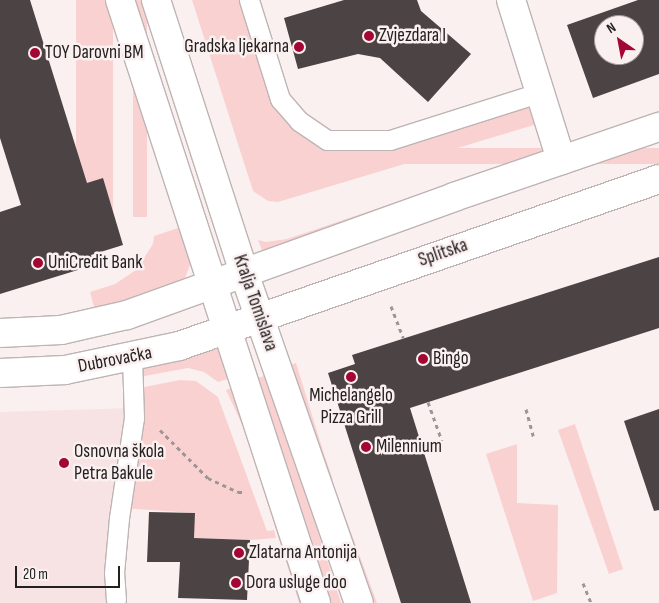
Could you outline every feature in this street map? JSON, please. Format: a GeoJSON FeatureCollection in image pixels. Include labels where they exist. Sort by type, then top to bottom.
{"type":"FeatureCollection","features":[{"type":"Feature","properties":{"kind":"main road","name":"Kralja Tomislava"},"geometry":{"type":"LineString","coordinates":[[120,0],[316,603]]}},
{"type":"Feature","properties":{"kind":"main road","name":"Kralja Tomislava"},"geometry":{"type":"LineString","coordinates":[[156,0],[244,273],[359,603]]}},
{"type":"Feature","properties":{"kind":"main road"},"geometry":{"type":"LineString","coordinates":[[511,0],[561,160]]}},
{"type":"Feature","properties":{"kind":"main road"},"geometry":{"type":"LineString","coordinates":[[0,333],[61,330],[126,315],[214,286],[244,273],[659,127]]}},
{"type":"Feature","properties":{"kind":"main road","name":"Splitska"},"geometry":{"type":"LineString","coordinates":[[227,329],[659,179]]}},
{"type":"Feature","properties":{"kind":"main road","name":"Dubrovačka"},"geometry":{"type":"LineString","coordinates":[[0,373],[65,370],[132,358],[179,346],[227,329]]}},
{"type":"Feature","properties":{"kind":"lane"},"geometry":{"type":"LineString","coordinates":[[249,0],[280,99],[298,121],[327,140],[390,140],[541,92]]}},
{"type":"Feature","properties":{"kind":"lane"},"geometry":{"type":"LineString","coordinates":[[116,600],[114,573],[116,546],[134,418],[132,358]]}},
{"type":"Feature","properties":{"kind":"path"},"geometry":{"type":"LineString","coordinates":[[428,402],[442,441]]}},
{"type":"Feature","properties":{"kind":"path"},"geometry":{"type":"LineString","coordinates":[[526,409],[534,438]]}},
{"type":"Feature","properties":{"kind":"path"},"geometry":{"type":"LineString","coordinates":[[157,427],[208,478],[238,492],[254,492]]}},
{"type":"Feature","properties":{"kind":"path"},"geometry":{"type":"LineString","coordinates":[[583,583],[591,603]]}},
{"type":"Feature","properties":{"kind":"shaded area"},"geometry":{"type":"Polygon","coordinates":[[[76,0],[113,0],[113,236],[76,236],[76,0]]]}},
{"type":"Feature","properties":{"kind":"shaded area"},"geometry":{"type":"Polygon","coordinates":[[[133,0],[147,0],[147,217],[133,217],[133,0]]]}},
{"type":"Feature","properties":{"kind":"shaded area"},"geometry":{"type":"Polygon","coordinates":[[[192,0],[247,0],[280,108],[322,145],[536,100],[544,122],[278,202],[268,201],[253,191],[192,0]]]}},
{"type":"Feature","properties":{"kind":"shaded area"},"geometry":{"type":"Polygon","coordinates":[[[251,148],[659,148],[659,164],[251,164],[251,148]]]}},
{"type":"Feature","properties":{"kind":"shaded area"},"geometry":{"type":"Polygon","coordinates":[[[553,149],[266,261],[258,240],[266,242],[287,239],[553,149]]]}},
{"type":"Feature","properties":{"kind":"shaded area"},"geometry":{"type":"Polygon","coordinates":[[[184,226],[193,257],[185,278],[160,293],[96,314],[90,292],[115,284],[136,270],[153,244],[154,236],[184,226]]]}},
{"type":"Feature","properties":{"kind":"shaded area"},"geometry":{"type":"Polygon","coordinates":[[[216,345],[225,351],[237,376],[218,382],[204,372],[188,368],[139,377],[137,360],[216,345]]]}},
{"type":"Feature","properties":{"kind":"shaded area"},"geometry":{"type":"Polygon","coordinates":[[[296,363],[333,480],[321,481],[280,369],[296,363]]]}},
{"type":"Feature","properties":{"kind":"shaded area"},"geometry":{"type":"Polygon","coordinates":[[[267,375],[341,603],[331,603],[257,378],[267,375]]]}},
{"type":"Feature","properties":{"kind":"shaded area"},"geometry":{"type":"Polygon","coordinates":[[[180,380],[196,381],[218,397],[267,531],[274,530],[276,538],[250,540],[194,538],[194,513],[121,508],[134,389],[180,380]]]}},
{"type":"Feature","properties":{"kind":"shaded area"},"geometry":{"type":"Polygon","coordinates":[[[241,384],[312,603],[299,603],[245,431],[226,390],[241,384]]]}},
{"type":"Feature","properties":{"kind":"shaded area","name":"Osnovna škola Petra Bakule"},"geometry":{"type":"Polygon","coordinates":[[[134,408],[117,603],[0,603],[0,412],[134,408]]]}},
{"type":"Feature","properties":{"kind":"shaded area"},"geometry":{"type":"Polygon","coordinates":[[[575,424],[623,569],[609,574],[558,430],[575,424]]]}},
{"type":"Feature","properties":{"kind":"shaded area"},"geometry":{"type":"Polygon","coordinates":[[[517,444],[517,503],[558,505],[557,593],[533,601],[486,454],[517,444]]]}},
{"type":"Feature","properties":{"kind":"shaded area"},"geometry":{"type":"Polygon","coordinates":[[[338,497],[377,603],[363,603],[328,501],[338,497]]]}},
{"type":"Feature","properties":{"kind":"building"},"geometry":{"type":"Polygon","coordinates":[[[0,0],[30,0],[87,183],[103,178],[123,245],[91,255],[94,265],[0,294],[0,212],[21,205],[0,138],[0,0]]]}},
{"type":"Feature","properties":{"kind":"building","name":"Zvjezdara I"},"geometry":{"type":"Polygon","coordinates":[[[344,0],[417,0],[421,11],[471,54],[428,102],[380,58],[358,54],[298,69],[284,18],[344,0]]]}},
{"type":"Feature","properties":{"kind":"building"},"geometry":{"type":"Polygon","coordinates":[[[638,0],[659,0],[659,74],[593,98],[567,25],[594,15],[594,65],[644,65],[644,15],[595,15],[638,0]]]}},
{"type":"Feature","properties":{"kind":"building"},"geometry":{"type":"Polygon","coordinates":[[[659,257],[659,328],[410,408],[471,603],[401,603],[328,373],[355,364],[352,355],[659,257]]]}},
{"type":"Feature","properties":{"kind":"building"},"geometry":{"type":"Polygon","coordinates":[[[659,409],[659,510],[654,511],[624,421],[659,409]]]}},
{"type":"Feature","properties":{"kind":"building"},"geometry":{"type":"Polygon","coordinates":[[[149,512],[195,513],[194,538],[250,540],[247,600],[178,598],[180,562],[147,562],[149,512]]]}},
{"type":"Feature","properties":{"kind":"place","name":"Zvjezdara I"},"geometry":{"type":"Point","coordinates":[369,36]}},
{"type":"Feature","properties":{"kind":"place","name":"Gradska ljekarna"},"geometry":{"type":"Point","coordinates":[299,47]}},
{"type":"Feature","properties":{"kind":"place","name":"TOY Darovni BM"},"geometry":{"type":"Point","coordinates":[35,53]}},
{"type":"Feature","properties":{"kind":"place","name":"UniCredit Bank"},"geometry":{"type":"Point","coordinates":[38,263]}},
{"type":"Feature","properties":{"kind":"place","name":"Bingo"},"geometry":{"type":"Point","coordinates":[423,359]}},
{"type":"Feature","properties":{"kind":"place","name":"Michelangelo Pizza Grill"},"geometry":{"type":"Point","coordinates":[351,377]}},
{"type":"Feature","properties":{"kind":"place","name":"Milennium"},"geometry":{"type":"Point","coordinates":[366,447]}},
{"type":"Feature","properties":{"kind":"place","name":"Osnovna škola Petra Bakule"},"geometry":{"type":"Point","coordinates":[64,463]}},
{"type":"Feature","properties":{"kind":"place","name":"Zlatarna Antonija"},"geometry":{"type":"Point","coordinates":[239,553]}},
{"type":"Feature","properties":{"kind":"place","name":"Dora usluge doo"},"geometry":{"type":"Point","coordinates":[236,583]}}]}
